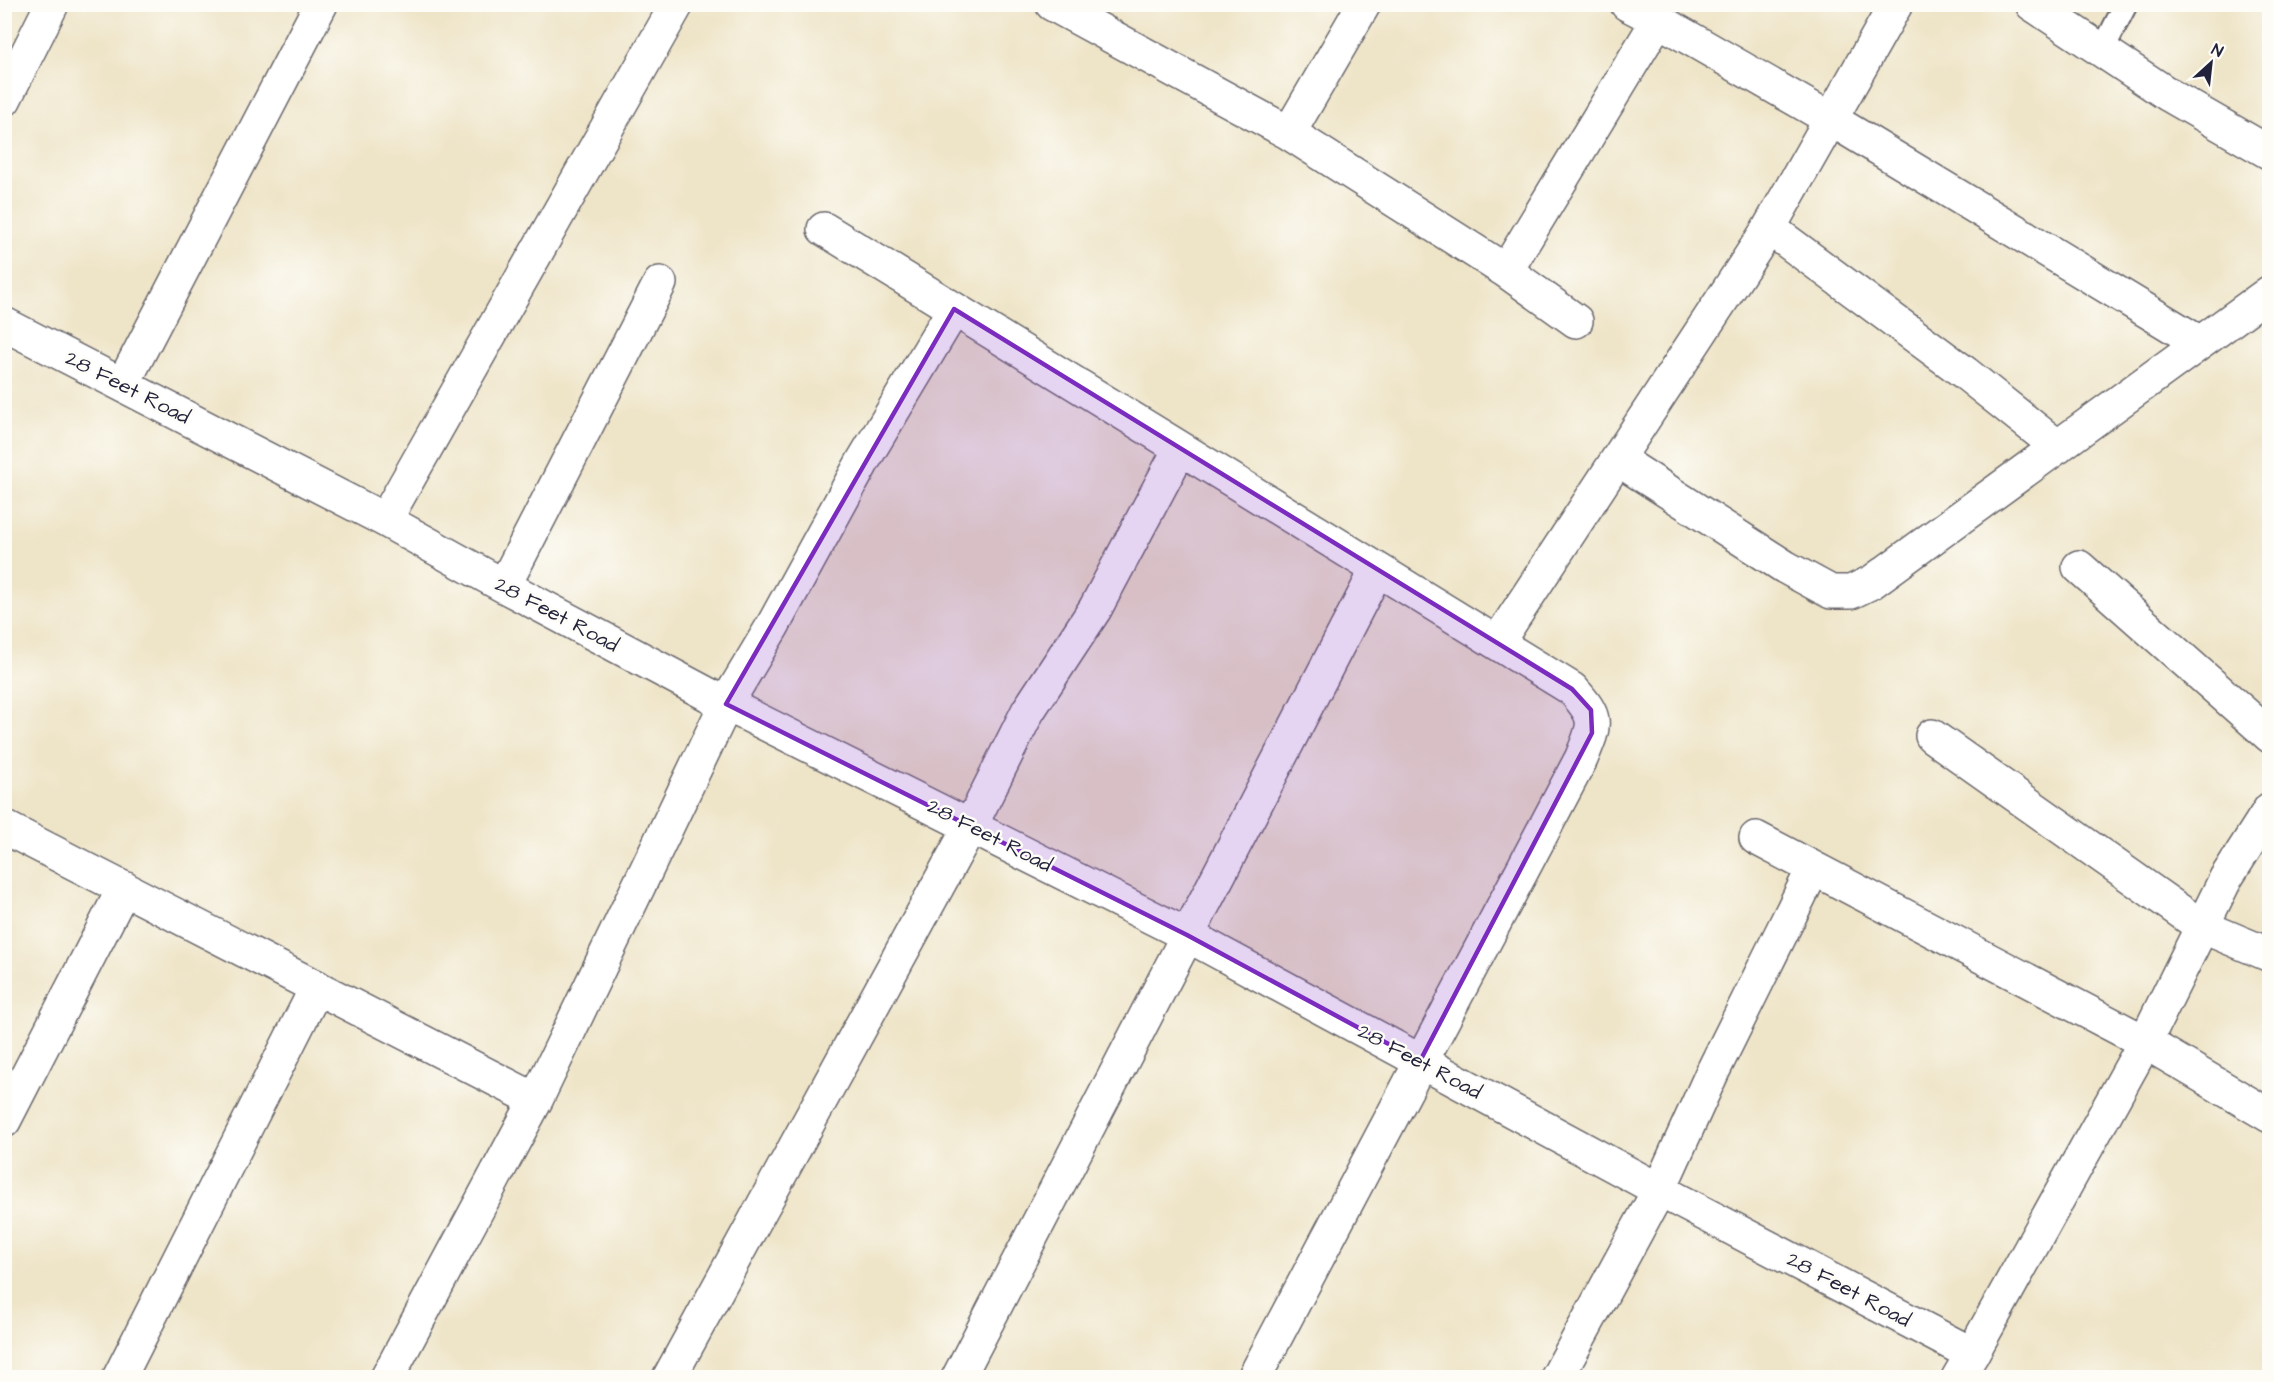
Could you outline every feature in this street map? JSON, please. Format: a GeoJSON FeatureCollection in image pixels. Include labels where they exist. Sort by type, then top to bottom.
{"type":"FeatureCollection","features":[{"type":"Feature","properties":{"kind":"street"},"geometry":{"type":"LineString","coordinates":[[4,100],[52,4]]}},
{"type":"Feature","properties":{"kind":"street"},"geometry":{"type":"LineString","coordinates":[[123,384],[321,4]]}},
{"type":"Feature","properties":{"kind":"street"},"geometry":{"type":"LineString","coordinates":[[386,520],[677,4]]}},
{"type":"Feature","properties":{"kind":"street"},"geometry":{"type":"LineString","coordinates":[[1052,4],[1101,16],[1506,271],[1576,321]]}},
{"type":"Feature","properties":{"kind":"street"},"geometry":{"type":"LineString","coordinates":[[1289,134],[1364,4]]}},
{"type":"Feature","properties":{"kind":"street"},"geometry":{"type":"LineString","coordinates":[[1627,4],[1832,120],[2200,344]]}},
{"type":"Feature","properties":{"kind":"street"},"geometry":{"type":"LineString","coordinates":[[1497,643],[1769,228],[1896,4]]}},
{"type":"Feature","properties":{"kind":"street"},"geometry":{"type":"LineString","coordinates":[[2032,4],[2169,95],[2270,153]]}},
{"type":"Feature","properties":{"kind":"street"},"geometry":{"type":"LineString","coordinates":[[1506,271],[1658,20]]}},
{"type":"Feature","properties":{"kind":"street"},"geometry":{"type":"LineString","coordinates":[[1769,228],[1965,373],[2058,447]]}},
{"type":"Feature","properties":{"kind":"street"},"geometry":{"type":"LineString","coordinates":[[824,230],[1572,689],[1591,710],[1592,733],[1581,759],[1254,1377]]}},
{"type":"Feature","properties":{"kind":"street"},"geometry":{"type":"LineString","coordinates":[[504,586],[660,283]]}},
{"type":"Feature","properties":{"kind":"street"},"geometry":{"type":"LineString","coordinates":[[1618,460],[1785,567],[1831,592],[1851,592],[1872,582],[2270,292]]}},
{"type":"Feature","properties":{"kind":"street"},"geometry":{"type":"LineString","coordinates":[[387,1377],[536,1100],[726,704],[772,627],[863,461],[954,309]]}},
{"type":"Feature","properties":{"kind":"street","name":"28 Feet Road"},"geometry":{"type":"LineString","coordinates":[[4,324],[386,520],[504,586],[726,704],[1187,935],[1659,1190],[1965,1366]]}},
{"type":"Feature","properties":{"kind":"street"},"geometry":{"type":"LineString","coordinates":[[669,1377],[971,825],[1028,711],[1095,609],[1180,449]]}},
{"type":"Feature","properties":{"kind":"street"},"geometry":{"type":"LineString","coordinates":[[2079,567],[2270,736]]}},
{"type":"Feature","properties":{"kind":"street"},"geometry":{"type":"LineString","coordinates":[[958,1377],[1377,570]]}},
{"type":"Feature","properties":{"kind":"street"},"geometry":{"type":"LineString","coordinates":[[1932,736],[2201,926],[2270,955]]}},
{"type":"Feature","properties":{"kind":"street"},"geometry":{"type":"LineString","coordinates":[[1965,1366],[2145,1042],[2226,878],[2270,809]]}},
{"type":"Feature","properties":{"kind":"street"},"geometry":{"type":"LineString","coordinates":[[4,827],[536,1100]]}},
{"type":"Feature","properties":{"kind":"street"},"geometry":{"type":"LineString","coordinates":[[1756,838],[2145,1042],[2270,1116]]}},
{"type":"Feature","properties":{"kind":"street"},"geometry":{"type":"LineString","coordinates":[[1557,1377],[1659,1190],[1712,1073],[1813,869]]}},
{"type":"Feature","properties":{"kind":"street"},"geometry":{"type":"LineString","coordinates":[[4,1121],[124,888]]}},
{"type":"Feature","properties":{"kind":"street"},"geometry":{"type":"LineString","coordinates":[[119,1377],[317,987]]}},
{"type":"Feature","properties":{"kind":"lane"},"geometry":{"type":"LineString","coordinates":[[2102,51],[2126,4]]}},
{"type":"Feature","properties":{"kind":"highlighted area"},"geometry":{"type":"Polygon","coordinates":[[[954,309],[1572,689],[1591,710],[1592,733],[1420,1061],[1187,935],[726,704],[954,309]]]}}]}
